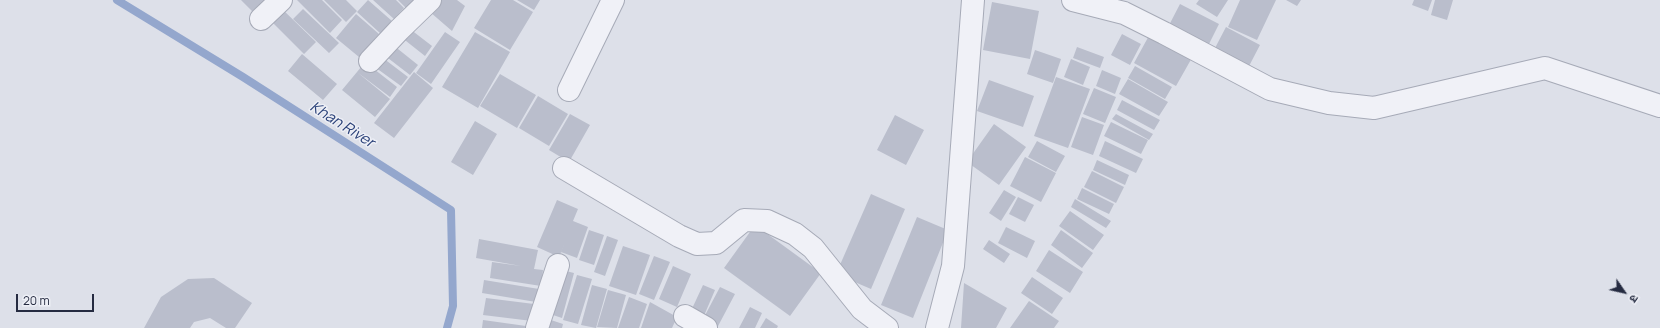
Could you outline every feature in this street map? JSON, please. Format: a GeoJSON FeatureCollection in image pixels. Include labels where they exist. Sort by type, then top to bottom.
{"type":"FeatureCollection","features":[{"type":"Feature","properties":{"kind":"street"},"geometry":{"type":"LineString","coordinates":[[261,19],[281,0]]}},
{"type":"Feature","properties":{"kind":"street"},"geometry":{"type":"LineString","coordinates":[[370,61],[430,0]]}},
{"type":"Feature","properties":{"kind":"street"},"geometry":{"type":"LineString","coordinates":[[569,90],[613,0]]}},
{"type":"Feature","properties":{"kind":"street"},"geometry":{"type":"LineString","coordinates":[[937,328],[953,266],[973,0]]}},
{"type":"Feature","properties":{"kind":"street"},"geometry":{"type":"LineString","coordinates":[[1073,0],[1124,13],[1164,32],[1270,89],[1329,103],[1374,108],[1545,68],[1660,106]]}},
{"type":"Feature","properties":{"kind":"street"},"geometry":{"type":"LineString","coordinates":[[564,168],[679,236],[697,244],[716,243],[744,220],[768,220],[795,234],[813,248],[862,309],[887,328]]}},
{"type":"Feature","properties":{"kind":"street"},"geometry":{"type":"LineString","coordinates":[[537,328],[558,264]]}},
{"type":"Feature","properties":{"kind":"street"},"geometry":{"type":"LineString","coordinates":[[685,316],[706,328]]}},
{"type":"Feature","properties":{"kind":"building"},"geometry":{"type":"Polygon","coordinates":[[[241,0],[268,0],[255,14],[241,0]]]}},
{"type":"Feature","properties":{"kind":"building"},"geometry":{"type":"Polygon","coordinates":[[[297,0],[322,0],[342,20],[330,33],[297,0]]]}},
{"type":"Feature","properties":{"kind":"building"},"geometry":{"type":"Polygon","coordinates":[[[324,0],[346,0],[357,11],[346,22],[324,0]]]}},
{"type":"Feature","properties":{"kind":"building"},"geometry":{"type":"Polygon","coordinates":[[[368,0],[392,21],[381,34],[357,12],[368,0]]]}},
{"type":"Feature","properties":{"kind":"building"},"geometry":{"type":"Polygon","coordinates":[[[373,0],[396,0],[404,8],[394,19],[373,0]]]}},
{"type":"Feature","properties":{"kind":"building"},"geometry":{"type":"Polygon","coordinates":[[[398,0],[416,0],[407,9],[398,0]]]}},
{"type":"Feature","properties":{"kind":"building"},"geometry":{"type":"Polygon","coordinates":[[[441,0],[457,0],[465,6],[452,31],[430,12],[441,0]]]}},
{"type":"Feature","properties":{"kind":"building"},"geometry":{"type":"Polygon","coordinates":[[[491,0],[513,0],[533,12],[510,50],[474,28],[491,0]]]}},
{"type":"Feature","properties":{"kind":"building"},"geometry":{"type":"Polygon","coordinates":[[[517,0],[540,0],[534,10],[517,0]]]}},
{"type":"Feature","properties":{"kind":"building"},"geometry":{"type":"Polygon","coordinates":[[[1199,0],[1228,0],[1217,17],[1196,4],[1199,0]]]}},
{"type":"Feature","properties":{"kind":"building"},"geometry":{"type":"Polygon","coordinates":[[[1240,0],[1276,0],[1257,40],[1228,27],[1240,0]]]}},
{"type":"Feature","properties":{"kind":"building"},"geometry":{"type":"Polygon","coordinates":[[[1286,0],[1301,0],[1297,6],[1286,0]]]}},
{"type":"Feature","properties":{"kind":"building"},"geometry":{"type":"Polygon","coordinates":[[[1414,0],[1432,0],[1428,11],[1412,5],[1414,0]]]}},
{"type":"Feature","properties":{"kind":"building"},"geometry":{"type":"Polygon","coordinates":[[[1435,0],[1453,0],[1447,20],[1431,15],[1435,0]]]}},
{"type":"Feature","properties":{"kind":"building"},"geometry":{"type":"Polygon","coordinates":[[[992,2],[1039,11],[1030,59],[983,50],[992,2]]]}},
{"type":"Feature","properties":{"kind":"building"},"geometry":{"type":"Polygon","coordinates":[[[1180,4],[1219,24],[1206,50],[1166,31],[1180,4]]]}},
{"type":"Feature","properties":{"kind":"building"},"geometry":{"type":"Polygon","coordinates":[[[280,7],[316,42],[304,54],[269,19],[280,7]]]}},
{"type":"Feature","properties":{"kind":"building"},"geometry":{"type":"Polygon","coordinates":[[[303,9],[339,43],[329,53],[293,19],[303,9]]]}},
{"type":"Feature","properties":{"kind":"building"},"geometry":{"type":"Polygon","coordinates":[[[356,14],[379,34],[359,57],[336,38],[356,14]]]}},
{"type":"Feature","properties":{"kind":"building"},"geometry":{"type":"Polygon","coordinates":[[[1226,27],[1260,45],[1248,68],[1214,50],[1226,27]]]}},
{"type":"Feature","properties":{"kind":"building"},"geometry":{"type":"Polygon","coordinates":[[[410,29],[432,46],[425,56],[401,37],[410,29]]]}},
{"type":"Feature","properties":{"kind":"building"},"geometry":{"type":"Polygon","coordinates":[[[445,32],[460,42],[431,84],[416,73],[445,32]]]}},
{"type":"Feature","properties":{"kind":"building"},"geometry":{"type":"Polygon","coordinates":[[[475,32],[510,52],[478,108],[442,87],[475,32]]]}},
{"type":"Feature","properties":{"kind":"building"},"geometry":{"type":"Polygon","coordinates":[[[1151,32],[1193,56],[1176,86],[1134,63],[1151,32]]]}},
{"type":"Feature","properties":{"kind":"building"},"geometry":{"type":"Polygon","coordinates":[[[1122,34],[1141,44],[1130,65],[1111,55],[1122,34]]]}},
{"type":"Feature","properties":{"kind":"building"},"geometry":{"type":"Polygon","coordinates":[[[393,45],[418,65],[410,75],[384,55],[393,45]]]}},
{"type":"Feature","properties":{"kind":"building"},"geometry":{"type":"Polygon","coordinates":[[[1077,47],[1104,57],[1100,68],[1073,58],[1077,47]]]}},
{"type":"Feature","properties":{"kind":"building"},"geometry":{"type":"Polygon","coordinates":[[[1035,50],[1061,59],[1053,83],[1027,74],[1035,50]]]}},
{"type":"Feature","properties":{"kind":"building"},"geometry":{"type":"Polygon","coordinates":[[[302,54],[337,84],[323,100],[288,71],[302,54]]]}},
{"type":"Feature","properties":{"kind":"building"},"geometry":{"type":"Polygon","coordinates":[[[379,55],[408,77],[401,86],[372,65],[379,55]]]}},
{"type":"Feature","properties":{"kind":"building"},"geometry":{"type":"Polygon","coordinates":[[[1071,59],[1090,67],[1083,85],[1064,77],[1071,59]]]}},
{"type":"Feature","properties":{"kind":"building"},"geometry":{"type":"Polygon","coordinates":[[[365,62],[397,87],[390,97],[357,72],[365,62]]]}},
{"type":"Feature","properties":{"kind":"building"},"geometry":{"type":"Polygon","coordinates":[[[1135,66],[1172,87],[1165,99],[1128,78],[1135,66]]]}},
{"type":"Feature","properties":{"kind":"building"},"geometry":{"type":"Polygon","coordinates":[[[1102,70],[1121,78],[1115,94],[1096,86],[1102,70]]]}},
{"type":"Feature","properties":{"kind":"building"},"geometry":{"type":"Polygon","coordinates":[[[357,72],[390,99],[375,117],[342,90],[357,72]]]}},
{"type":"Feature","properties":{"kind":"building"},"geometry":{"type":"Polygon","coordinates":[[[414,72],[433,88],[394,138],[374,123],[414,72]]]}},
{"type":"Feature","properties":{"kind":"building"},"geometry":{"type":"Polygon","coordinates":[[[500,74],[536,95],[517,128],[480,106],[500,74]]]}},
{"type":"Feature","properties":{"kind":"building"},"geometry":{"type":"Polygon","coordinates":[[[1056,77],[1090,89],[1068,148],[1034,136],[1056,77]]]}},
{"type":"Feature","properties":{"kind":"building"},"geometry":{"type":"Polygon","coordinates":[[[1128,79],[1168,102],[1159,116],[1119,94],[1128,79]]]}},
{"type":"Feature","properties":{"kind":"building"},"geometry":{"type":"Polygon","coordinates":[[[989,80],[1034,96],[1023,127],[977,111],[989,80]]]}},
{"type":"Feature","properties":{"kind":"building"},"geometry":{"type":"Polygon","coordinates":[[[1094,88],[1116,97],[1105,123],[1083,114],[1094,88]]]}},
{"type":"Feature","properties":{"kind":"building"},"geometry":{"type":"Polygon","coordinates":[[[538,96],[568,114],[549,146],[519,128],[538,96]]]}},
{"type":"Feature","properties":{"kind":"building"},"geometry":{"type":"Polygon","coordinates":[[[1122,100],[1160,120],[1154,130],[1117,110],[1122,100]]]}},
{"type":"Feature","properties":{"kind":"building"},"geometry":{"type":"Polygon","coordinates":[[[570,114],[590,125],[569,162],[549,150],[570,114]]]}},
{"type":"Feature","properties":{"kind":"building"},"geometry":{"type":"Polygon","coordinates":[[[1116,114],[1153,134],[1149,140],[1112,119],[1116,114]]]}},
{"type":"Feature","properties":{"kind":"building"},"geometry":{"type":"Polygon","coordinates":[[[895,115],[924,130],[906,165],[877,150],[895,115]]]}},
{"type":"Feature","properties":{"kind":"building"},"geometry":{"type":"Polygon","coordinates":[[[1082,117],[1104,125],[1093,155],[1071,147],[1082,117]]]}},
{"type":"Feature","properties":{"kind":"building"},"geometry":{"type":"Polygon","coordinates":[[[475,121],[497,134],[473,175],[451,162],[475,121]]]}},
{"type":"Feature","properties":{"kind":"building"},"geometry":{"type":"Polygon","coordinates":[[[1111,122],[1148,140],[1141,154],[1104,136],[1111,122]]]}},
{"type":"Feature","properties":{"kind":"building"},"geometry":{"type":"Polygon","coordinates":[[[994,124],[1026,147],[999,185],[967,162],[994,124]]]}},
{"type":"Feature","properties":{"kind":"building"},"geometry":{"type":"Polygon","coordinates":[[[1037,141],[1065,156],[1056,172],[1028,157],[1037,141]]]}},
{"type":"Feature","properties":{"kind":"building"},"geometry":{"type":"Polygon","coordinates":[[[1105,141],[1143,159],[1136,173],[1099,156],[1105,141]]]}},
{"type":"Feature","properties":{"kind":"building"},"geometry":{"type":"Polygon","coordinates":[[[1025,157],[1056,173],[1041,202],[1010,186],[1025,157]]]}},
{"type":"Feature","properties":{"kind":"building"},"geometry":{"type":"Polygon","coordinates":[[[1097,160],[1129,175],[1125,185],[1093,170],[1097,160]]]}},
{"type":"Feature","properties":{"kind":"building"},"geometry":{"type":"Polygon","coordinates":[[[1092,171],[1124,187],[1116,203],[1084,187],[1092,171]]]}},
{"type":"Feature","properties":{"kind":"building"},"geometry":{"type":"Polygon","coordinates":[[[1082,188],[1114,204],[1109,214],[1077,199],[1082,188]]]}},
{"type":"Feature","properties":{"kind":"building"},"geometry":{"type":"Polygon","coordinates":[[[1004,190],[1016,197],[1001,221],[989,213],[1004,190]]]}},
{"type":"Feature","properties":{"kind":"building"},"geometry":{"type":"Polygon","coordinates":[[[871,194],[905,209],[871,289],[836,274],[871,194]]]}},
{"type":"Feature","properties":{"kind":"building"},"geometry":{"type":"Polygon","coordinates":[[[1018,197],[1034,205],[1025,222],[1009,214],[1018,197]]]}},
{"type":"Feature","properties":{"kind":"building"},"geometry":{"type":"Polygon","coordinates":[[[1075,199],[1111,221],[1106,228],[1071,207],[1075,199]]]}},
{"type":"Feature","properties":{"kind":"building"},"geometry":{"type":"Polygon","coordinates":[[[557,200],[578,209],[573,221],[588,227],[577,258],[561,252],[559,257],[537,247],[557,200]]]}},
{"type":"Feature","properties":{"kind":"building"},"geometry":{"type":"Polygon","coordinates":[[[1070,211],[1104,235],[1093,250],[1059,226],[1070,211]]]}},
{"type":"Feature","properties":{"kind":"building"},"geometry":{"type":"Polygon","coordinates":[[[917,217],[948,230],[913,318],[881,305],[917,217]]]}},
{"type":"Feature","properties":{"kind":"building"},"geometry":{"type":"Polygon","coordinates":[[[755,225],[821,273],[790,316],[724,268],[755,225]]]}},
{"type":"Feature","properties":{"kind":"building"},"geometry":{"type":"Polygon","coordinates":[[[1006,227],[1035,241],[1027,258],[998,243],[1006,227]]]}},
{"type":"Feature","properties":{"kind":"building"},"geometry":{"type":"Polygon","coordinates":[[[589,230],[604,235],[594,265],[579,260],[589,230]]]}},
{"type":"Feature","properties":{"kind":"building"},"geometry":{"type":"Polygon","coordinates":[[[1061,230],[1093,253],[1082,268],[1051,245],[1061,230]]]}},
{"type":"Feature","properties":{"kind":"building"},"geometry":{"type":"Polygon","coordinates":[[[607,236],[618,240],[605,276],[594,272],[607,236]]]}},
{"type":"Feature","properties":{"kind":"building"},"geometry":{"type":"Polygon","coordinates":[[[479,239],[538,250],[534,269],[543,270],[541,286],[490,278],[492,262],[521,266],[476,258],[479,239]]]}},
{"type":"Feature","properties":{"kind":"building"},"geometry":{"type":"Polygon","coordinates":[[[989,240],[1010,254],[1004,263],[983,249],[989,240]]]}},
{"type":"Feature","properties":{"kind":"building"},"geometry":{"type":"Polygon","coordinates":[[[623,246],[650,255],[636,295],[609,286],[623,246]]]}},
{"type":"Feature","properties":{"kind":"building"},"geometry":{"type":"Polygon","coordinates":[[[1049,250],[1083,272],[1070,293],[1036,271],[1049,250]]]}},
{"type":"Feature","properties":{"kind":"building"},"geometry":{"type":"Polygon","coordinates":[[[654,256],[670,262],[654,300],[639,294],[654,256]]]}},
{"type":"Feature","properties":{"kind":"building"},"geometry":{"type":"Polygon","coordinates":[[[673,266],[691,274],[677,307],[659,299],[673,266]]]}},
{"type":"Feature","properties":{"kind":"building"},"geometry":{"type":"Polygon","coordinates":[[[562,270],[574,273],[562,318],[550,314],[562,270]]]}},
{"type":"Feature","properties":{"kind":"building"},"geometry":{"type":"Polygon","coordinates":[[[577,275],[592,279],[578,324],[563,320],[577,275]]]}},
{"type":"Feature","properties":{"kind":"building"},"geometry":{"type":"Polygon","coordinates":[[[1032,277],[1063,298],[1052,314],[1021,293],[1032,277]]]}},
{"type":"Feature","properties":{"kind":"building"},"geometry":{"type":"Polygon","coordinates":[[[214,278],[252,303],[235,328],[226,328],[210,318],[194,322],[190,328],[144,328],[161,297],[188,279],[214,278]]]}},
{"type":"Feature","properties":{"kind":"building"},"geometry":{"type":"Polygon","coordinates":[[[484,280],[539,289],[536,302],[482,293],[484,280]]]}},
{"type":"Feature","properties":{"kind":"building"},"geometry":{"type":"Polygon","coordinates":[[[964,283],[1007,308],[996,328],[961,328],[964,283]]]}},
{"type":"Feature","properties":{"kind":"building"},"geometry":{"type":"Polygon","coordinates":[[[592,285],[607,289],[596,328],[581,325],[592,285]]]}},
{"type":"Feature","properties":{"kind":"building"},"geometry":{"type":"Polygon","coordinates":[[[703,285],[715,290],[703,318],[690,313],[703,285]]]}},
{"type":"Feature","properties":{"kind":"building"},"geometry":{"type":"Polygon","coordinates":[[[720,287],[735,294],[717,328],[715,328],[702,321],[720,287]]]}},
{"type":"Feature","properties":{"kind":"building"},"geometry":{"type":"Polygon","coordinates":[[[608,290],[626,295],[617,328],[597,327],[608,290]]]}},
{"type":"Feature","properties":{"kind":"building"},"geometry":{"type":"Polygon","coordinates":[[[629,297],[647,304],[639,328],[618,328],[629,297]]]}},
{"type":"Feature","properties":{"kind":"building"},"geometry":{"type":"Polygon","coordinates":[[[486,298],[534,304],[532,321],[483,315],[486,298]]]}},
{"type":"Feature","properties":{"kind":"building"},"geometry":{"type":"Polygon","coordinates":[[[1029,301],[1059,321],[1054,328],[1010,328],[1029,301]]]}},
{"type":"Feature","properties":{"kind":"building"},"geometry":{"type":"Polygon","coordinates":[[[650,302],[677,317],[672,328],[641,328],[650,302]]]}},
{"type":"Feature","properties":{"kind":"building"},"geometry":{"type":"Polygon","coordinates":[[[750,307],[762,313],[755,328],[739,328],[750,307]]]}},
{"type":"Feature","properties":{"kind":"building"},"geometry":{"type":"Polygon","coordinates":[[[766,318],[778,326],[777,328],[760,328],[766,318]]]}},
{"type":"Feature","properties":{"kind":"building"},"geometry":{"type":"Polygon","coordinates":[[[548,319],[563,324],[562,328],[545,328],[548,319]]]}},
{"type":"Feature","properties":{"kind":"building"},"geometry":{"type":"Polygon","coordinates":[[[483,320],[526,326],[525,328],[482,328],[483,320]]]}},
{"type":"Feature","properties":{"kind":"waterway","name":"Khan River"},"geometry":{"type":"LineString","coordinates":[[117,0],[243,77],[451,210],[453,306],[447,328]]}}]}
